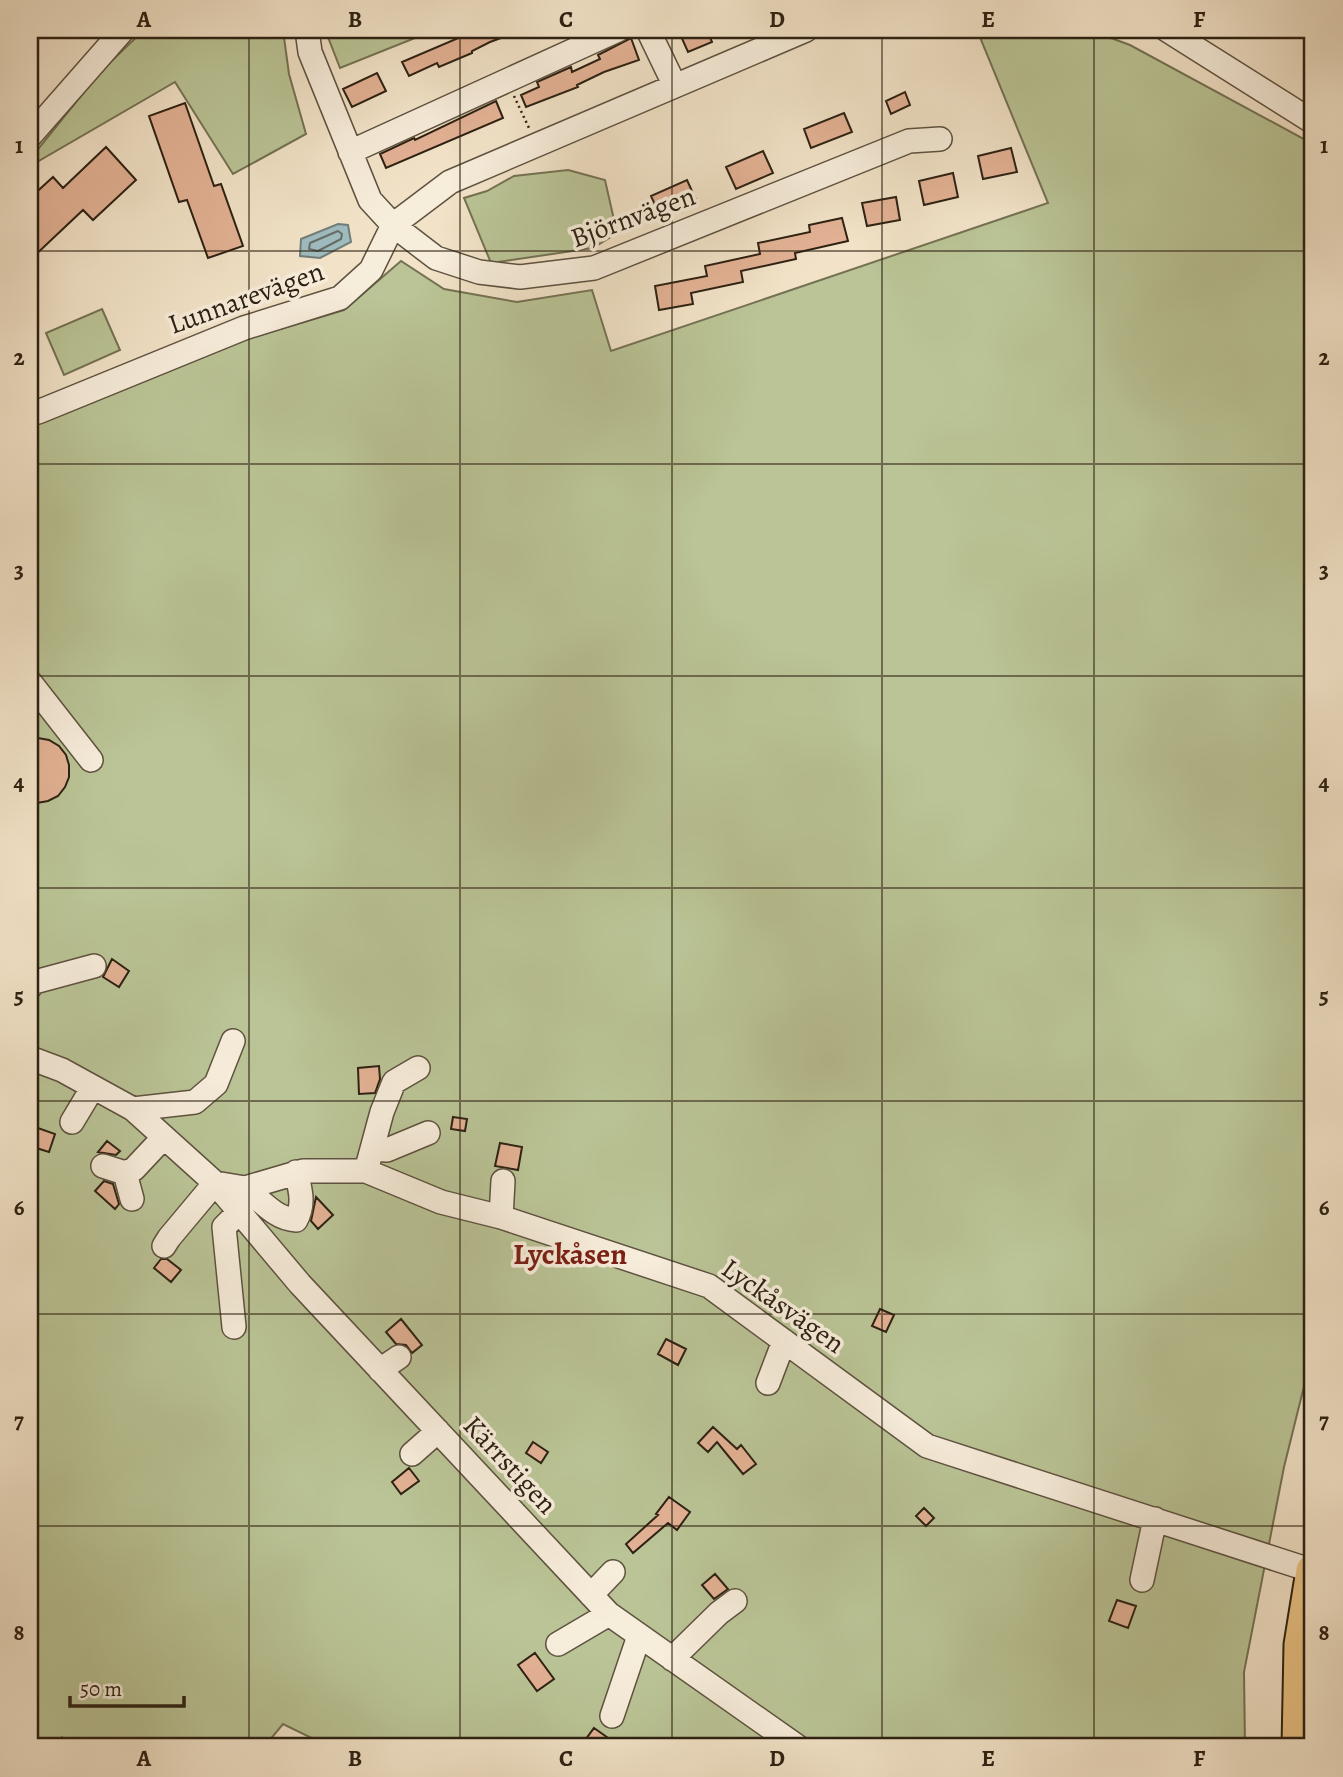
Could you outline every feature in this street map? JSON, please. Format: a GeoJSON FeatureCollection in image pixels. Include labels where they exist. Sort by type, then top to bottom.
{"type":"FeatureCollection","features":[{"type":"Feature","properties":{"kind":"highway"},"geometry":{"type":"LineString","coordinates":[[1299,1747],[1301,1645],[1313,1571]]}},
{"type":"Feature","properties":{"kind":"street"},"geometry":{"type":"LineString","coordinates":[[30,136],[123,30]]}},
{"type":"Feature","properties":{"kind":"street","name":"Björnvägen"},"geometry":{"type":"LineString","coordinates":[[307,30],[310,52],[370,200],[393,225],[436,258],[479,272],[520,277],[594,268],[909,141],[940,139]]}},
{"type":"Feature","properties":{"kind":"street"},"geometry":{"type":"LineString","coordinates":[[350,152],[618,30]]}},
{"type":"Feature","properties":{"kind":"street"},"geometry":{"type":"LineString","coordinates":[[648,30],[675,86]]}},
{"type":"Feature","properties":{"kind":"street","name":"Lunnarevägen"},"geometry":{"type":"LineString","coordinates":[[30,414],[244,328],[340,298],[371,270],[393,225],[450,181],[806,30]]}},
{"type":"Feature","properties":{"kind":"street"},"geometry":{"type":"LineString","coordinates":[[1167,30],[1313,121]]}},
{"type":"Feature","properties":{"kind":"street"},"geometry":{"type":"LineString","coordinates":[[30,682],[91,760]]}},
{"type":"Feature","properties":{"kind":"street"},"geometry":{"type":"LineString","coordinates":[[30,987],[31,983],[94,966]]}},
{"type":"Feature","properties":{"kind":"street"},"geometry":{"type":"LineString","coordinates":[[133,1109],[195,1102],[216,1084],[233,1041]]}},
{"type":"Feature","properties":{"kind":"street"},"geometry":{"type":"LineString","coordinates":[[30,1058],[62,1070],[133,1109],[215,1183],[164,1246]]}},
{"type":"Feature","properties":{"kind":"street"},"geometry":{"type":"LineString","coordinates":[[366,1171],[382,1112],[394,1082],[418,1068]]}},
{"type":"Feature","properties":{"kind":"street"},"geometry":{"type":"LineString","coordinates":[[72,1122],[93,1087]]}},
{"type":"Feature","properties":{"kind":"street"},"geometry":{"type":"LineString","coordinates":[[373,1149],[387,1150],[428,1133]]}},
{"type":"Feature","properties":{"kind":"street"},"geometry":{"type":"LineString","coordinates":[[103,1166],[125,1173],[134,1169],[164,1137]]}},
{"type":"Feature","properties":{"kind":"street","name":"Lyckåsvägen"},"geometry":{"type":"LineString","coordinates":[[215,1183],[245,1188],[296,1172],[366,1171],[441,1202],[501,1217],[709,1286],[927,1446],[1313,1571]]}},
{"type":"Feature","properties":{"kind":"street"},"geometry":{"type":"LineString","coordinates":[[245,1188],[277,1214],[296,1220],[302,1200],[296,1172]]}},
{"type":"Feature","properties":{"kind":"street"},"geometry":{"type":"LineString","coordinates":[[125,1173],[132,1199]]}},
{"type":"Feature","properties":{"kind":"street"},"geometry":{"type":"LineString","coordinates":[[501,1217],[502,1181]]}},
{"type":"Feature","properties":{"kind":"street","name":"Kärrstigen"},"geometry":{"type":"LineString","coordinates":[[215,1183],[300,1284],[390,1363],[438,1431],[608,1614],[797,1747]]}},
{"type":"Feature","properties":{"kind":"street"},"geometry":{"type":"LineString","coordinates":[[234,1327],[223,1227],[239,1212]]}},
{"type":"Feature","properties":{"kind":"street"},"geometry":{"type":"LineString","coordinates":[[768,1383],[784,1341]]}},
{"type":"Feature","properties":{"kind":"street"},"geometry":{"type":"LineString","coordinates":[[412,1454],[438,1431]]}},
{"type":"Feature","properties":{"kind":"street"},"geometry":{"type":"LineString","coordinates":[[1142,1580],[1155,1519]]}},
{"type":"Feature","properties":{"kind":"street"},"geometry":{"type":"LineString","coordinates":[[591,1595],[613,1572]]}},
{"type":"Feature","properties":{"kind":"street"},"geometry":{"type":"LineString","coordinates":[[671,1659],[735,1601]]}},
{"type":"Feature","properties":{"kind":"street"},"geometry":{"type":"LineString","coordinates":[[558,1644],[608,1614]]}},
{"type":"Feature","properties":{"kind":"street"},"geometry":{"type":"LineString","coordinates":[[612,1716],[639,1636]]}},
{"type":"Feature","properties":{"kind":"path"},"geometry":{"type":"LineString","coordinates":[[506,80],[537,144]]}},
{"type":"Feature","properties":{"kind":"green space"},"geometry":{"type":"Polygon","coordinates":[[[144,30],[283,30],[289,74],[306,134],[233,174],[175,82],[30,166],[30,159],[101,71],[144,30]]]}},
{"type":"Feature","properties":{"kind":"green space"},"geometry":{"type":"Polygon","coordinates":[[[435,30],[340,68],[326,32],[435,30]]]}},
{"type":"Feature","properties":{"kind":"green space"},"geometry":{"type":"Polygon","coordinates":[[[977,30],[1089,30],[1130,45],[1313,144],[1313,1350],[1284,1467],[1244,1672],[1245,1747],[330,1747],[283,1724],[264,1747],[72,1747],[62,1737],[50,1747],[37,1747],[30,1741],[30,425],[237,342],[344,310],[401,261],[444,289],[517,302],[592,290],[611,351],[1048,203],[977,30]]]}},
{"type":"Feature","properties":{"kind":"green space"},"geometry":{"type":"Polygon","coordinates":[[[568,170],[605,180],[617,233],[593,248],[491,263],[464,198],[487,191],[514,176],[568,170]]]}},
{"type":"Feature","properties":{"kind":"green space"},"geometry":{"type":"Polygon","coordinates":[[[102,309],[120,350],[64,375],[46,333],[102,309]]]}},
{"type":"Feature","properties":{"kind":"water"},"geometry":{"type":"Polygon","coordinates":[[[338,224],[348,225],[351,242],[320,258],[300,256],[301,239],[338,224]]]}},
{"type":"Feature","properties":{"kind":"building"},"geometry":{"type":"Polygon","coordinates":[[[477,30],[520,31],[490,42],[439,67],[437,63],[409,76],[402,62],[477,30]]]}},
{"type":"Feature","properties":{"kind":"building"},"geometry":{"type":"Polygon","coordinates":[[[689,30],[707,30],[712,42],[688,52],[680,34],[689,30]]]}},
{"type":"Feature","properties":{"kind":"building"},"geometry":{"type":"Polygon","coordinates":[[[631,38],[639,60],[604,72],[577,85],[578,87],[526,107],[521,95],[539,87],[537,82],[571,67],[572,72],[600,59],[598,55],[631,38]]]}},
{"type":"Feature","properties":{"kind":"building"},"geometry":{"type":"Polygon","coordinates":[[[377,73],[386,91],[352,107],[343,89],[377,73]]]}},
{"type":"Feature","properties":{"kind":"building"},"geometry":{"type":"Polygon","coordinates":[[[905,92],[910,105],[891,114],[886,101],[905,92]]]}},
{"type":"Feature","properties":{"kind":"building"},"geometry":{"type":"Polygon","coordinates":[[[496,101],[503,118],[386,168],[380,154],[496,101]]]}},
{"type":"Feature","properties":{"kind":"building"},"geometry":{"type":"Polygon","coordinates":[[[185,103],[214,186],[221,184],[243,246],[208,258],[187,200],[179,202],[149,116],[185,103]]]}},
{"type":"Feature","properties":{"kind":"building"},"geometry":{"type":"Polygon","coordinates":[[[844,113],[852,132],[811,148],[804,129],[844,113]]]}},
{"type":"Feature","properties":{"kind":"building"},"geometry":{"type":"Polygon","coordinates":[[[106,147],[136,180],[93,220],[83,210],[30,260],[30,198],[53,177],[63,188],[106,147]]]}},
{"type":"Feature","properties":{"kind":"building"},"geometry":{"type":"Polygon","coordinates":[[[1011,148],[1017,172],[983,179],[978,156],[1011,148]]]}},
{"type":"Feature","properties":{"kind":"building"},"geometry":{"type":"Polygon","coordinates":[[[763,151],[773,173],[736,189],[726,167],[763,151]]]}},
{"type":"Feature","properties":{"kind":"building"},"geometry":{"type":"Polygon","coordinates":[[[953,173],[958,197],[924,205],[919,181],[953,173]]]}},
{"type":"Feature","properties":{"kind":"building"},"geometry":{"type":"Polygon","coordinates":[[[687,180],[696,200],[660,216],[651,196],[687,180]]]}},
{"type":"Feature","properties":{"kind":"building"},"geometry":{"type":"Polygon","coordinates":[[[896,197],[900,220],[867,226],[862,203],[896,197]]]}},
{"type":"Feature","properties":{"kind":"building"},"geometry":{"type":"Polygon","coordinates":[[[842,218],[848,241],[795,253],[796,259],[741,271],[743,282],[691,293],[693,304],[659,310],[655,286],[707,276],[705,266],[760,254],[758,243],[810,232],[809,225],[842,218]]]}},
{"type":"Feature","properties":{"kind":"building"},"geometry":{"type":"Polygon","coordinates":[[[38,738],[59,746],[66,755],[69,777],[58,796],[37,803],[30,802],[30,740],[38,738]]]}},
{"type":"Feature","properties":{"kind":"building"},"geometry":{"type":"Polygon","coordinates":[[[112,959],[129,971],[119,987],[103,977],[112,959]]]}},
{"type":"Feature","properties":{"kind":"building"},"geometry":{"type":"Polygon","coordinates":[[[379,1066],[380,1079],[375,1093],[359,1094],[358,1068],[379,1066]]]}},
{"type":"Feature","properties":{"kind":"building"},"geometry":{"type":"Polygon","coordinates":[[[453,1117],[467,1119],[465,1131],[451,1129],[453,1117]]]}},
{"type":"Feature","properties":{"kind":"building"},"geometry":{"type":"Polygon","coordinates":[[[35,1127],[55,1134],[49,1152],[30,1146],[35,1127]]]}},
{"type":"Feature","properties":{"kind":"building"},"geometry":{"type":"Polygon","coordinates":[[[107,1141],[120,1151],[116,1155],[98,1152],[107,1141]]]}},
{"type":"Feature","properties":{"kind":"building"},"geometry":{"type":"Polygon","coordinates":[[[500,1143],[522,1147],[518,1170],[495,1166],[500,1143]]]}},
{"type":"Feature","properties":{"kind":"building"},"geometry":{"type":"Polygon","coordinates":[[[104,1181],[113,1184],[119,1204],[115,1209],[95,1191],[104,1181]]]}},
{"type":"Feature","properties":{"kind":"building"},"geometry":{"type":"Polygon","coordinates":[[[316,1197],[333,1215],[318,1229],[311,1221],[316,1197]]]}},
{"type":"Feature","properties":{"kind":"building"},"geometry":{"type":"Polygon","coordinates":[[[161,1259],[167,1259],[181,1270],[171,1282],[154,1268],[161,1259]]]}},
{"type":"Feature","properties":{"kind":"building"},"geometry":{"type":"Polygon","coordinates":[[[880,1309],[894,1315],[886,1332],[872,1326],[880,1309]]]}},
{"type":"Feature","properties":{"kind":"building"},"geometry":{"type":"Polygon","coordinates":[[[401,1319],[422,1345],[412,1353],[406,1345],[396,1344],[386,1332],[401,1319]]]}},
{"type":"Feature","properties":{"kind":"building"},"geometry":{"type":"Polygon","coordinates":[[[666,1339],[686,1349],[678,1365],[658,1354],[666,1339]]]}},
{"type":"Feature","properties":{"kind":"building"},"geometry":{"type":"Polygon","coordinates":[[[713,1427],[737,1449],[741,1445],[756,1464],[743,1474],[717,1442],[708,1452],[698,1443],[713,1427]]]}},
{"type":"Feature","properties":{"kind":"building"},"geometry":{"type":"Polygon","coordinates":[[[533,1442],[548,1452],[541,1463],[526,1453],[533,1442]]]}},
{"type":"Feature","properties":{"kind":"building"},"geometry":{"type":"Polygon","coordinates":[[[409,1468],[419,1481],[401,1494],[392,1482],[409,1468]]]}},
{"type":"Feature","properties":{"kind":"building"},"geometry":{"type":"Polygon","coordinates":[[[669,1497],[690,1512],[677,1530],[668,1523],[633,1553],[626,1544],[658,1515],[656,1514],[669,1497]]]}},
{"type":"Feature","properties":{"kind":"building"},"geometry":{"type":"Polygon","coordinates":[[[924,1508],[934,1518],[926,1526],[916,1516],[924,1508]]]}},
{"type":"Feature","properties":{"kind":"building"},"geometry":{"type":"Polygon","coordinates":[[[715,1574],[728,1589],[714,1599],[702,1585],[715,1574]]]}},
{"type":"Feature","properties":{"kind":"building"},"geometry":{"type":"Polygon","coordinates":[[[1117,1600],[1136,1606],[1128,1628],[1109,1621],[1117,1600]]]}},
{"type":"Feature","properties":{"kind":"building"},"geometry":{"type":"Polygon","coordinates":[[[535,1653],[554,1679],[537,1691],[518,1665],[535,1653]]]}},
{"type":"Feature","properties":{"kind":"building"},"geometry":{"type":"Polygon","coordinates":[[[594,1728],[621,1747],[580,1747],[594,1728]]]}},
{"type":"Feature","properties":{"kind":"district","name":"Lyckåsen"},"geometry":{"type":"Point","coordinates":[570,1254]}}]}
